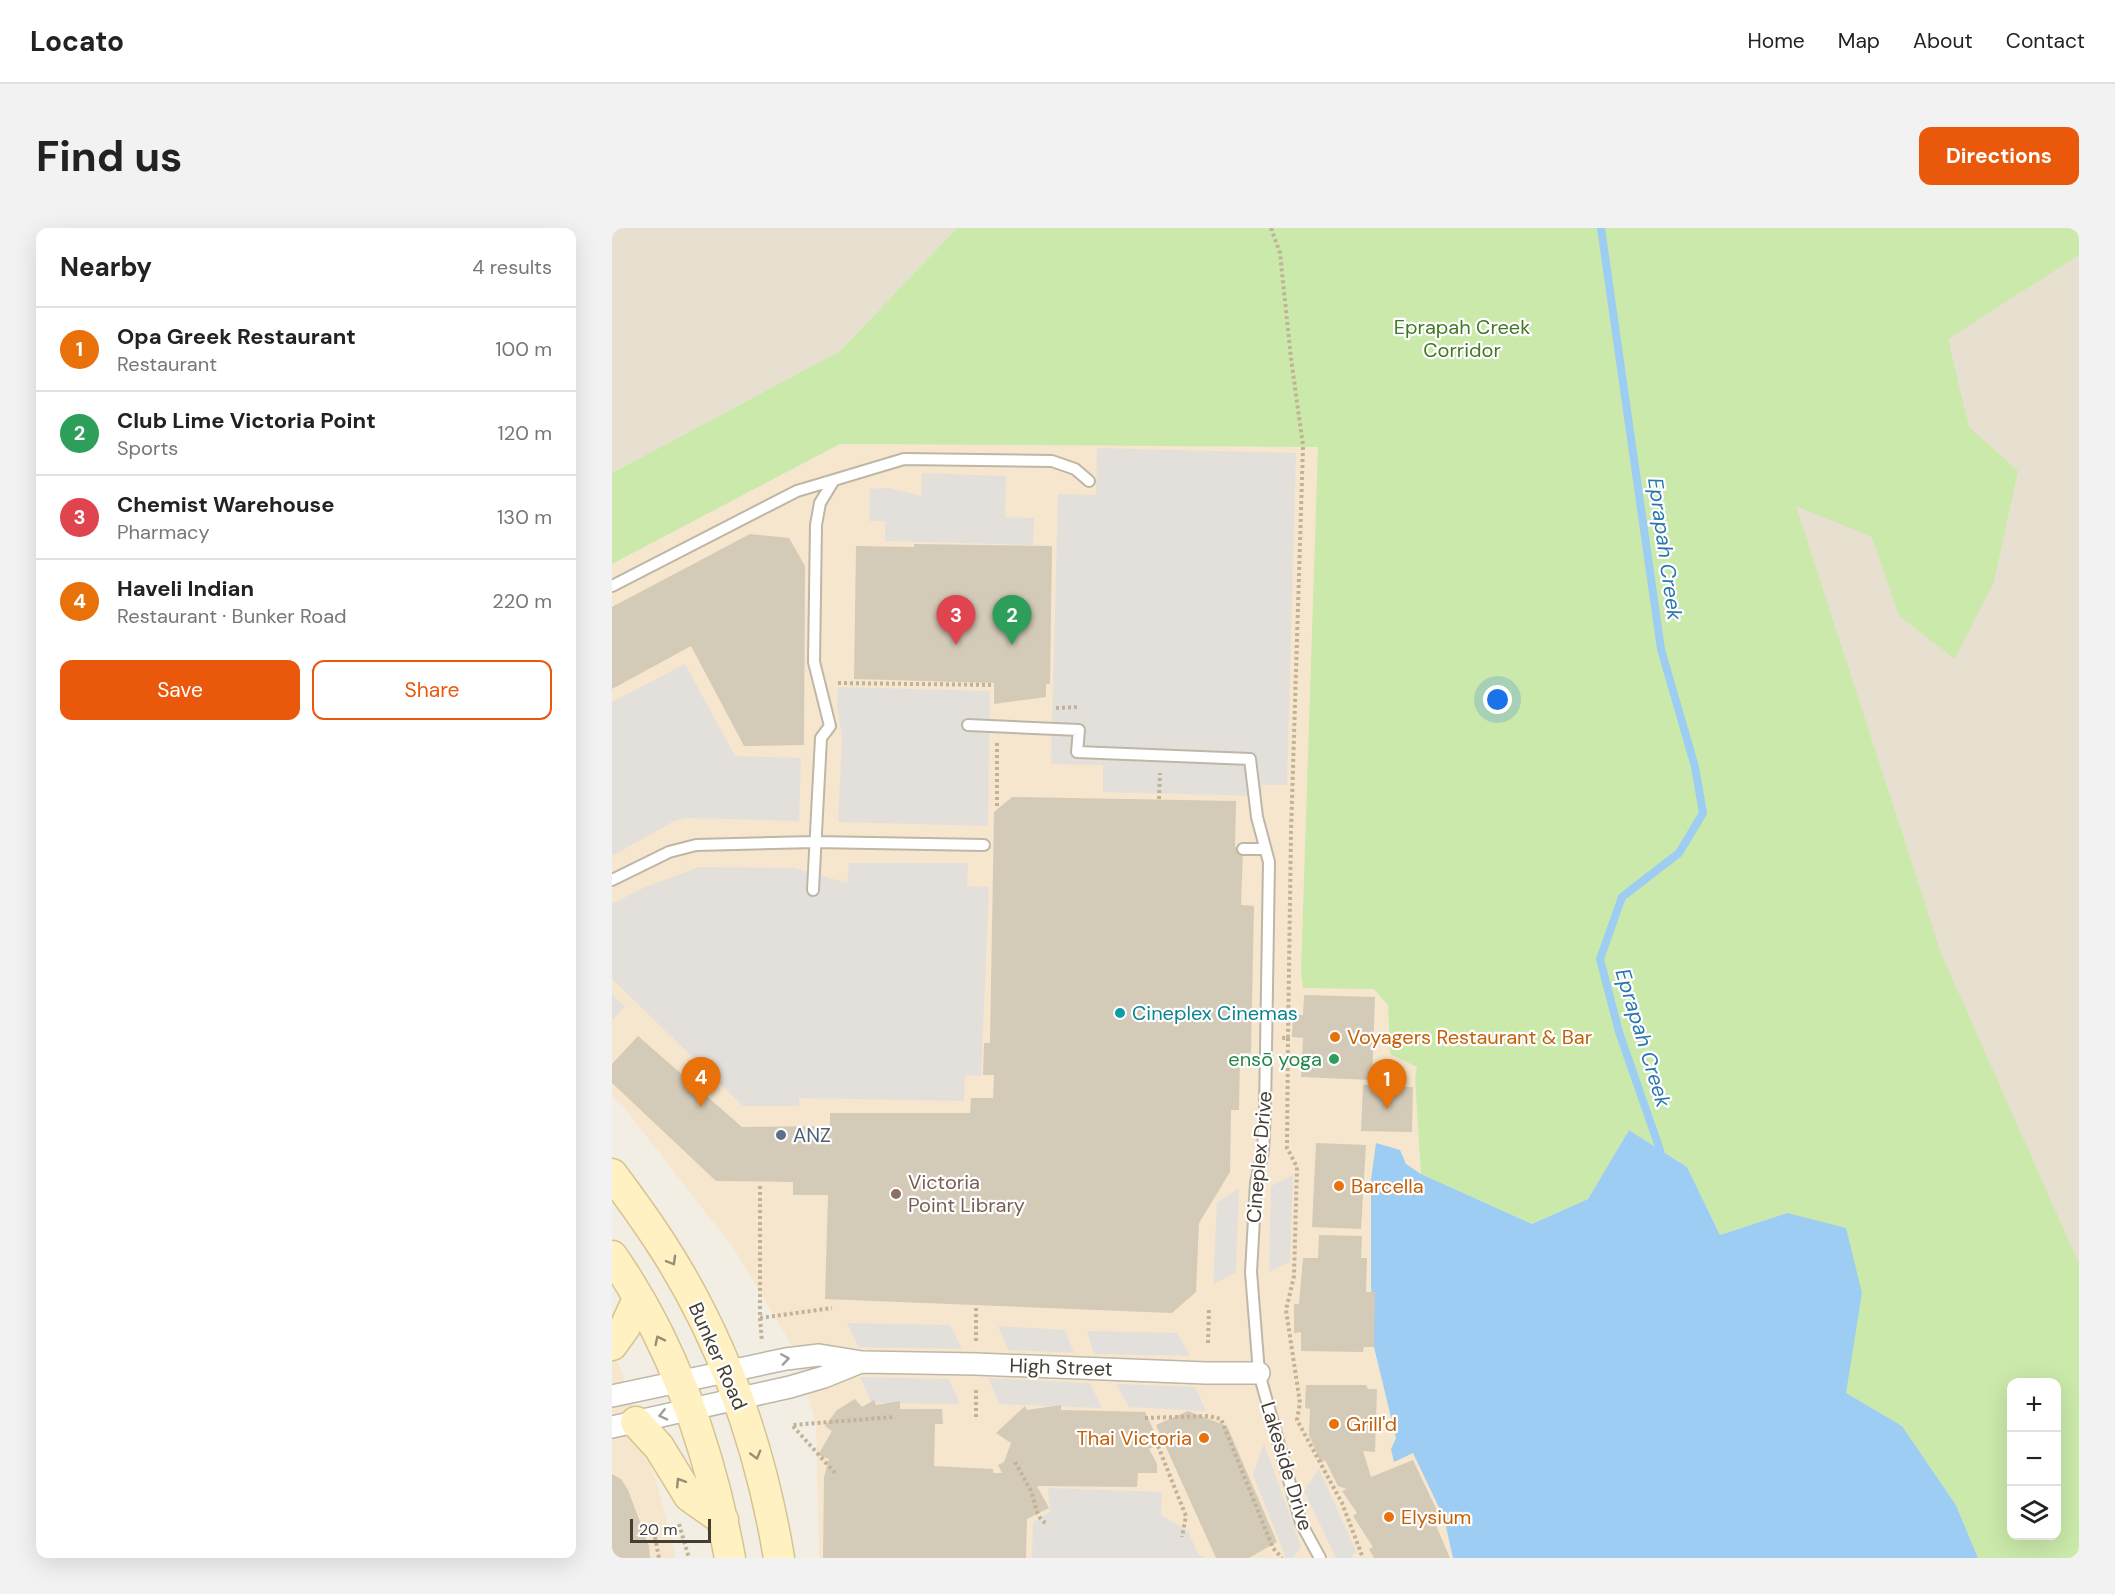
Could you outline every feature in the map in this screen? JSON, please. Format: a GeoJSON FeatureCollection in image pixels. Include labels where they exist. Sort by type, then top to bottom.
{"type":"FeatureCollection","features":[{"type":"Feature","properties":{"kind":"main road","name":"Bunker Road"},"geometry":{"type":"LineString","coordinates":[[612,1174],[665,1249],[689,1291],[728,1370],[739,1399],[769,1506],[779,1558]]}},
{"type":"Feature","properties":{"kind":"main road"},"geometry":{"type":"LineString","coordinates":[[612,1256],[638,1299],[684,1396],[709,1467],[730,1558]]}},
{"type":"Feature","properties":{"kind":"main road"},"geometry":{"type":"LineString","coordinates":[[612,1345],[625,1327],[638,1299]]}},
{"type":"Feature","properties":{"kind":"main road"},"geometry":{"type":"LineString","coordinates":[[624,1425],[659,1447],[689,1497],[723,1520]]}},
{"type":"Feature","properties":{"kind":"street","name":"High Street"},"geometry":{"type":"LineString","coordinates":[[684,1396],[728,1370],[819,1355],[862,1362],[1259,1373]]}},
{"type":"Feature","properties":{"kind":"street","name":"High Street"},"geometry":{"type":"LineString","coordinates":[[684,1396],[739,1399],[824,1377],[862,1362]]}},
{"type":"Feature","properties":{"kind":"street"},"geometry":{"type":"LineString","coordinates":[[612,1396],[684,1396]]}},
{"type":"Feature","properties":{"kind":"street"},"geometry":{"type":"LineString","coordinates":[[624,1425],[684,1396]]}},
{"type":"Feature","properties":{"kind":"lane"},"geometry":{"type":"LineString","coordinates":[[612,586],[797,490],[904,459],[1052,461],[1075,469],[1089,481]]}},
{"type":"Feature","properties":{"kind":"lane"},"geometry":{"type":"LineString","coordinates":[[813,890],[821,738],[830,726],[814,662],[816,525],[820,503],[834,480]]}},
{"type":"Feature","properties":{"kind":"lane","name":"Cineplex Drive"},"geometry":{"type":"LineString","coordinates":[[968,725],[1079,730],[1077,752],[1250,759],[1254,800],[1264,849],[1269,862],[1263,1151],[1256,1183],[1251,1272],[1259,1373]]}},
{"type":"Feature","properties":{"kind":"lane"},"geometry":{"type":"LineString","coordinates":[[612,880],[669,852],[696,845],[814,842],[984,845]]}},
{"type":"Feature","properties":{"kind":"lane"},"geometry":{"type":"LineString","coordinates":[[1243,849],[1264,849]]}},
{"type":"Feature","properties":{"kind":"lane","name":"Lakeside Drive"},"geometry":{"type":"LineString","coordinates":[[1259,1373],[1301,1523],[1320,1558]]}},
{"type":"Feature","properties":{"kind":"path"},"geometry":{"type":"LineString","coordinates":[[1271,228],[1280,253],[1303,446],[1291,844],[1287,1148],[1297,1167],[1294,1276],[1286,1310],[1300,1403],[1297,1420],[1342,1503],[1363,1558]]}},
{"type":"Feature","properties":{"kind":"path"},"geometry":{"type":"LineString","coordinates":[[823,702],[832,697],[831,687],[838,683],[994,685]]}},
{"type":"Feature","properties":{"kind":"path"},"geometry":{"type":"LineString","coordinates":[[997,740],[997,809]]}},
{"type":"Feature","properties":{"kind":"path"},"geometry":{"type":"LineString","coordinates":[[1159,800],[1160,778]]}},
{"type":"Feature","properties":{"kind":"path"},"geometry":{"type":"LineString","coordinates":[[1266,1038],[1288,1038]]}},
{"type":"Feature","properties":{"kind":"path"},"geometry":{"type":"LineString","coordinates":[[760,1186],[762,1343]]}},
{"type":"Feature","properties":{"kind":"path"},"geometry":{"type":"LineString","coordinates":[[976,1305],[976,1344]]}},
{"type":"Feature","properties":{"kind":"path"},"geometry":{"type":"LineString","coordinates":[[1208,1342],[1209,1307]]}},
{"type":"Feature","properties":{"kind":"path"},"geometry":{"type":"LineString","coordinates":[[760,1318],[832,1308]]}},
{"type":"Feature","properties":{"kind":"path"},"geometry":{"type":"LineString","coordinates":[[976,1390],[976,1417]]}},
{"type":"Feature","properties":{"kind":"path"},"geometry":{"type":"LineString","coordinates":[[1145,1418],[1209,1416],[1221,1419],[1273,1548],[1282,1558]]}},
{"type":"Feature","properties":{"kind":"path"},"geometry":{"type":"LineString","coordinates":[[835,1473],[792,1425],[894,1417]]}},
{"type":"Feature","properties":{"kind":"path"},"geometry":{"type":"LineString","coordinates":[[1158,1446],[1186,1516],[1182,1537]]}},
{"type":"Feature","properties":{"kind":"path"},"geometry":{"type":"LineString","coordinates":[[1015,1462],[1031,1492],[1036,1511],[1042,1521],[1047,1524]]}},
{"type":"Feature","properties":{"kind":"path"},"geometry":{"type":"LineString","coordinates":[[655,1537],[659,1558]]}},
{"type":"Feature","properties":{"kind":"shaded area"},"geometry":{"type":"Polygon","coordinates":[[[612,228],[957,228],[840,351],[612,473],[612,228]]]}},
{"type":"Feature","properties":{"kind":"shaded area"},"geometry":{"type":"Polygon","coordinates":[[[2079,228],[2079,1300],[1706,480],[2079,228]]]}},
{"type":"Feature","properties":{"kind":"shaded area"},"geometry":{"type":"Polygon","coordinates":[[[840,444],[1319,447],[1421,1043],[1415,1078],[1421,1174],[1413,1453],[1444,1518],[1453,1558],[819,1558],[816,1424],[796,1352],[734,1249],[623,1106],[612,1096],[612,564],[840,444]]]}},
{"type":"Feature","properties":{"kind":"shaded area"},"geometry":{"type":"Polygon","coordinates":[[[1097,448],[1296,453],[1287,785],[1262,785],[1262,796],[1103,792],[1103,765],[1051,764],[1058,494],[1096,495],[1097,448]]]}},
{"type":"Feature","properties":{"kind":"shaded area"},"geometry":{"type":"Polygon","coordinates":[[[922,473],[1006,476],[1005,517],[1034,518],[1033,545],[885,541],[885,521],[869,521],[870,489],[890,488],[921,496],[922,473]]]}},
{"type":"Feature","properties":{"kind":"shaded area"},"geometry":{"type":"Polygon","coordinates":[[[685,664],[735,756],[801,758],[799,821],[688,818],[674,821],[612,856],[612,702],[685,664]]]}},
{"type":"Feature","properties":{"kind":"shaded area"},"geometry":{"type":"Polygon","coordinates":[[[838,687],[990,691],[988,826],[838,822],[842,738],[837,706],[838,687]]]}},
{"type":"Feature","properties":{"kind":"shaded area"},"geometry":{"type":"Polygon","coordinates":[[[849,863],[968,863],[967,886],[989,887],[981,1076],[965,1075],[964,1101],[799,1098],[799,1106],[743,1106],[612,979],[612,904],[643,888],[699,867],[795,868],[847,883],[849,863]]]}},
{"type":"Feature","properties":{"kind":"shaded area"},"geometry":{"type":"Polygon","coordinates":[[[612,994],[625,1007],[612,1020],[612,994]]]}},
{"type":"Feature","properties":{"kind":"shaded area"},"geometry":{"type":"Polygon","coordinates":[[[1293,1175],[1290,1262],[1269,1272],[1271,1186],[1293,1175]]]}},
{"type":"Feature","properties":{"kind":"shaded area"},"geometry":{"type":"Polygon","coordinates":[[[1239,1188],[1236,1272],[1213,1285],[1217,1203],[1239,1188]]]}},
{"type":"Feature","properties":{"kind":"shaded area"},"geometry":{"type":"Polygon","coordinates":[[[847,1323],[950,1325],[962,1349],[859,1347],[847,1323]]]}},
{"type":"Feature","properties":{"kind":"shaded area"},"geometry":{"type":"Polygon","coordinates":[[[998,1326],[1065,1330],[1074,1353],[1008,1350],[998,1326]]]}},
{"type":"Feature","properties":{"kind":"shaded area"},"geometry":{"type":"Polygon","coordinates":[[[1087,1331],[1177,1333],[1190,1356],[1094,1354],[1087,1331]]]}},
{"type":"Feature","properties":{"kind":"shaded area"},"geometry":{"type":"Polygon","coordinates":[[[612,1353],[621,1369],[659,1491],[676,1558],[612,1558],[612,1353]]]}},
{"type":"Feature","properties":{"kind":"shaded area"},"geometry":{"type":"Polygon","coordinates":[[[860,1377],[949,1379],[960,1404],[872,1403],[860,1377]]]}},
{"type":"Feature","properties":{"kind":"shaded area"},"geometry":{"type":"Polygon","coordinates":[[[988,1378],[1090,1383],[1102,1408],[1000,1404],[988,1378]]]}},
{"type":"Feature","properties":{"kind":"shaded area"},"geometry":{"type":"Polygon","coordinates":[[[1116,1384],[1195,1387],[1206,1411],[1129,1407],[1116,1384]]]}},
{"type":"Feature","properties":{"kind":"shaded area"},"geometry":{"type":"Polygon","coordinates":[[[1264,1444],[1301,1546],[1293,1558],[1286,1558],[1253,1474],[1264,1444]]]}},
{"type":"Feature","properties":{"kind":"shaded area"},"geometry":{"type":"Polygon","coordinates":[[[1319,1469],[1356,1551],[1351,1558],[1336,1558],[1304,1491],[1319,1469]]]}},
{"type":"Feature","properties":{"kind":"shaded area"},"geometry":{"type":"Polygon","coordinates":[[[1048,1488],[1162,1492],[1161,1515],[1188,1531],[1198,1554],[1205,1558],[1032,1558],[1033,1522],[1050,1512],[1048,1488]]]}},
{"type":"Feature","properties":{"kind":"green space","name":"Eprapah Creek Corridor"},"geometry":{"type":"Polygon","coordinates":[[[957,228],[2079,228],[2079,255],[1948,339],[1969,427],[2018,471],[1994,582],[1955,659],[1899,616],[1872,537],[1796,506],[1941,953],[2079,1264],[2079,1558],[1978,1558],[1956,1505],[1902,1426],[1845,1393],[1862,1293],[1787,1213],[1720,1235],[1687,1167],[1629,1130],[1588,1199],[1532,1224],[1421,1174],[1415,1078],[1417,1067],[1390,1054],[1388,1005],[1374,989],[1303,988],[1301,972],[1318,447],[840,444],[612,564],[612,473],[840,351],[957,228]]]}},
{"type":"Feature","properties":{"kind":"water"},"geometry":{"type":"Polygon","coordinates":[[[1629,1130],[1687,1167],[1720,1235],[1787,1213],[1846,1228],[1862,1293],[1846,1393],[1902,1426],[1956,1505],[1978,1558],[1453,1558],[1444,1518],[1413,1453],[1394,1462],[1391,1449],[1396,1438],[1374,1347],[1371,1284],[1371,1180],[1376,1143],[1400,1150],[1406,1164],[1421,1174],[1532,1224],[1588,1199],[1629,1130]]]}},
{"type":"Feature","properties":{"kind":"building"},"geometry":{"type":"Polygon","coordinates":[[[750,534],[789,538],[805,566],[804,745],[744,746],[691,646],[612,689],[612,607],[750,534]]]}},
{"type":"Feature","properties":{"kind":"building"},"geometry":{"type":"Polygon","coordinates":[[[914,544],[1052,546],[1050,684],[1046,684],[1046,697],[994,704],[994,683],[854,679],[856,546],[914,547],[914,544]]]}},
{"type":"Feature","properties":{"kind":"building"},"geometry":{"type":"Polygon","coordinates":[[[1012,797],[1236,801],[1235,847],[1243,848],[1241,905],[1254,906],[1251,1053],[1240,1053],[1239,1110],[1231,1110],[1230,1172],[1199,1223],[1196,1292],[1172,1313],[825,1299],[828,1195],[793,1195],[793,1182],[716,1181],[612,1083],[612,1064],[638,1036],[742,1127],[830,1126],[830,1113],[970,1113],[971,1098],[993,1098],[994,1075],[983,1075],[984,1043],[990,1043],[994,812],[1012,797]]]}},
{"type":"Feature","properties":{"kind":"building"},"geometry":{"type":"Polygon","coordinates":[[[1304,995],[1375,997],[1372,1080],[1301,1077],[1303,1038],[1292,1037],[1293,1015],[1303,1015],[1304,995]]]}},
{"type":"Feature","properties":{"kind":"building"},"geometry":{"type":"Polygon","coordinates":[[[1363,1085],[1413,1087],[1412,1132],[1361,1131],[1363,1085]]]}},
{"type":"Feature","properties":{"kind":"building","name":"Barcella"},"geometry":{"type":"Polygon","coordinates":[[[1316,1143],[1366,1145],[1361,1229],[1312,1227],[1316,1143]]]}},
{"type":"Feature","properties":{"kind":"building"},"geometry":{"type":"Polygon","coordinates":[[[1319,1235],[1362,1236],[1361,1258],[1367,1258],[1366,1292],[1375,1292],[1374,1347],[1364,1347],[1363,1352],[1301,1351],[1301,1332],[1294,1333],[1294,1304],[1299,1304],[1303,1258],[1318,1258],[1319,1235]]]}},
{"type":"Feature","properties":{"kind":"building"},"geometry":{"type":"Polygon","coordinates":[[[1306,1385],[1366,1385],[1368,1389],[1377,1389],[1375,1452],[1363,1451],[1371,1477],[1413,1460],[1441,1519],[1435,1523],[1450,1558],[1374,1558],[1369,1549],[1373,1547],[1353,1516],[1357,1513],[1342,1491],[1347,1489],[1338,1486],[1325,1460],[1321,1463],[1309,1435],[1310,1409],[1305,1408],[1306,1385]]]}},
{"type":"Feature","properties":{"kind":"building"},"geometry":{"type":"Polygon","coordinates":[[[855,1399],[862,1407],[874,1400],[876,1405],[900,1401],[900,1409],[942,1409],[943,1424],[935,1424],[934,1466],[993,1469],[993,1473],[1002,1473],[998,1465],[1004,1462],[1011,1443],[996,1433],[1025,1406],[1027,1410],[1061,1405],[1061,1410],[1145,1412],[1160,1444],[1149,1449],[1157,1464],[1157,1473],[1138,1473],[1137,1487],[1037,1486],[1049,1508],[1027,1519],[1026,1558],[823,1558],[824,1477],[829,1459],[818,1455],[832,1431],[825,1426],[837,1410],[855,1399]]]}},
{"type":"Feature","properties":{"kind":"building"},"geometry":{"type":"Polygon","coordinates":[[[1188,1411],[1227,1426],[1277,1542],[1249,1558],[1216,1558],[1156,1425],[1188,1411]]]}},
{"type":"Feature","properties":{"kind":"building"},"geometry":{"type":"Polygon","coordinates":[[[612,1474],[621,1479],[628,1490],[649,1546],[650,1558],[612,1558],[612,1474]]]}},
{"type":"Feature","properties":{"kind":"waterway","name":"Eprapah Creek"},"geometry":{"type":"LineString","coordinates":[[1601,228],[1661,649],[1695,767],[1703,813],[1679,853],[1622,897],[1600,959],[1619,1032],[1660,1150],[1661,1160]]}},
{"type":"Feature","properties":{"kind":"place","name":"Chemist Warehouse"},"geometry":{"type":"Point","coordinates":[956,645]}},
{"type":"Feature","properties":{"kind":"place","name":"Club Lime Victoria Point"},"geometry":{"type":"Point","coordinates":[1012,645]}},
{"type":"Feature","properties":{"kind":"place","name":"Cineplex Cinemas"},"geometry":{"type":"Point","coordinates":[1120,1013]}},
{"type":"Feature","properties":{"kind":"place","name":"Voyagers Restaurant & Bar"},"geometry":{"type":"Point","coordinates":[1335,1037]}},
{"type":"Feature","properties":{"kind":"place","name":"ensō yoga"},"geometry":{"type":"Point","coordinates":[1334,1059]}},
{"type":"Feature","properties":{"kind":"place","name":"Haveli Indian"},"geometry":{"type":"Point","coordinates":[701,1107]}},
{"type":"Feature","properties":{"kind":"place","name":"Opa Greek Restaurant"},"geometry":{"type":"Point","coordinates":[1387,1109]}},
{"type":"Feature","properties":{"kind":"place","name":"ANZ"},"geometry":{"type":"Point","coordinates":[781,1135]}},
{"type":"Feature","properties":{"kind":"place","name":"Barcella"},"geometry":{"type":"Point","coordinates":[1339,1186]}},
{"type":"Feature","properties":{"kind":"place","name":"Victoria Point Library"},"geometry":{"type":"Point","coordinates":[896,1194]}},
{"type":"Feature","properties":{"kind":"place","name":"Grill'd"},"geometry":{"type":"Point","coordinates":[1334,1424]}},
{"type":"Feature","properties":{"kind":"place","name":"Thai Victoria"},"geometry":{"type":"Point","coordinates":[1204,1438]}},
{"type":"Feature","properties":{"kind":"place","name":"Elysium"},"geometry":{"type":"Point","coordinates":[1389,1517]}}]}
